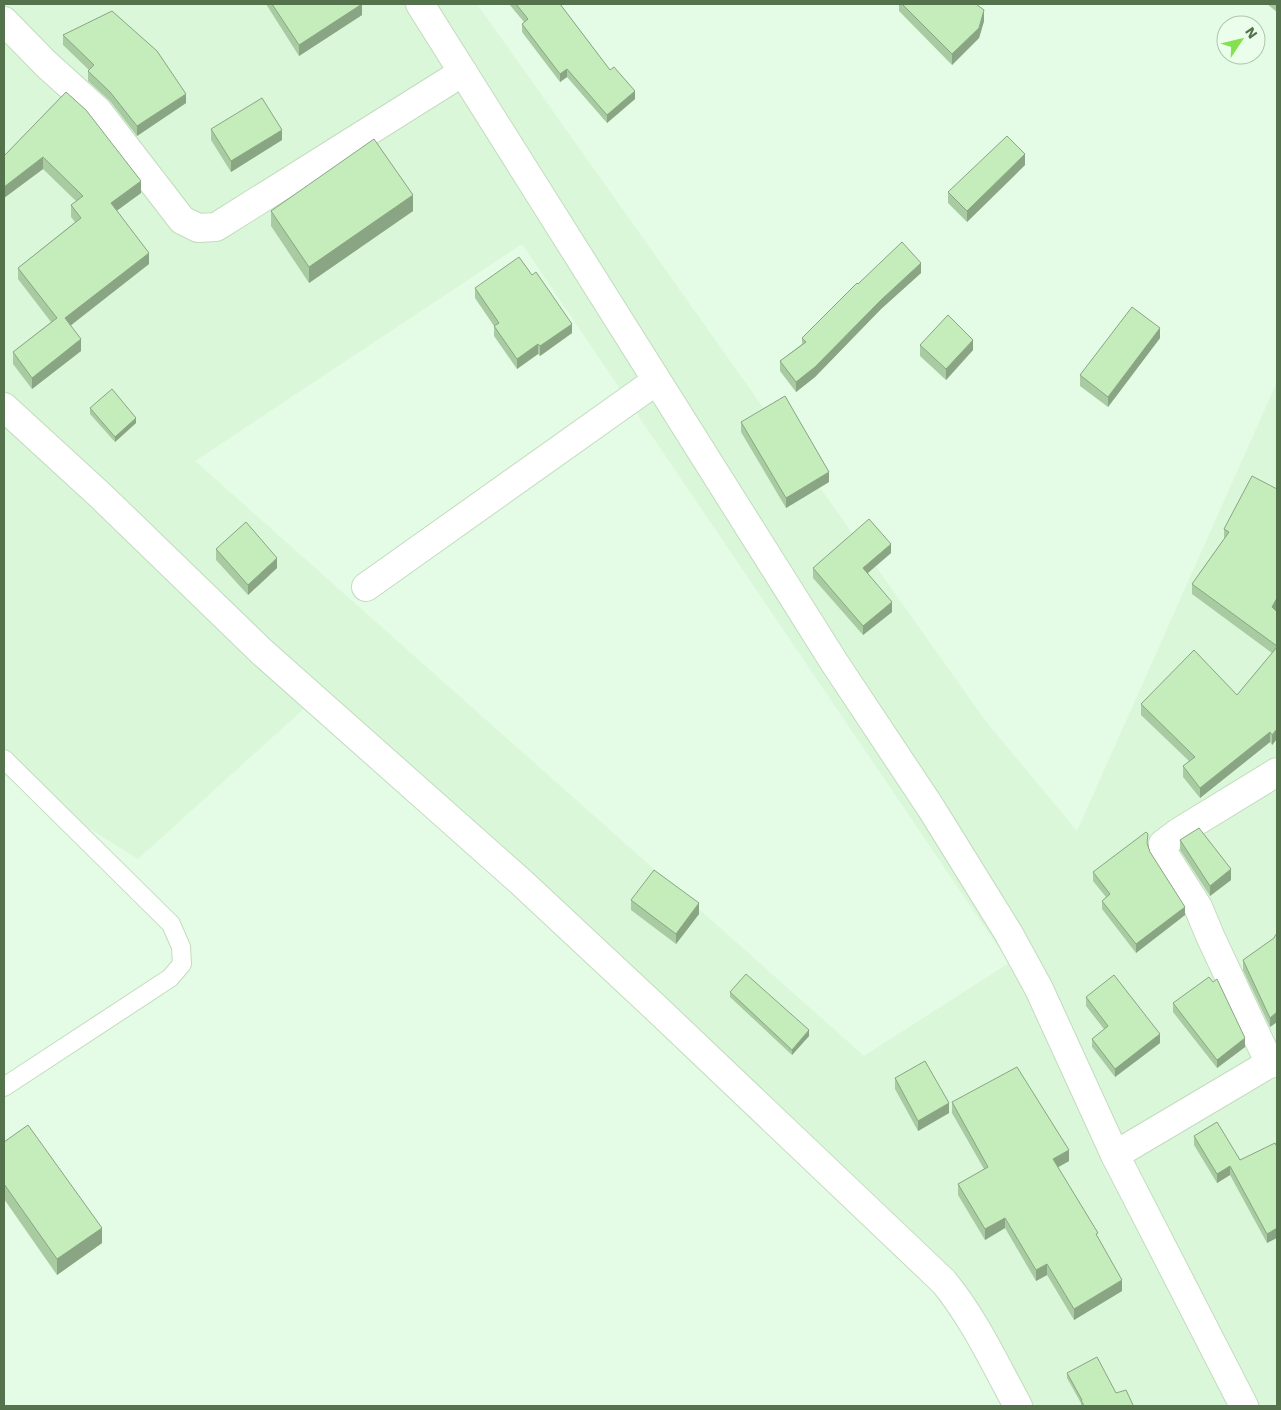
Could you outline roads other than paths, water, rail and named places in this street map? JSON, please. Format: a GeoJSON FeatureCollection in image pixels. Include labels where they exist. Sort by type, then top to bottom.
{"type":"FeatureCollection","features":[{"type":"Feature","properties":{"kind":"street"},"geometry":{"type":"LineString","coordinates":[[420,4],[834,662],[930,808],[1009,934],[1039,989],[1115,1155],[1244,1406]]}},
{"type":"Feature","properties":{"kind":"street"},"geometry":{"type":"LineString","coordinates":[[4,21],[46,64],[98,111],[182,220],[198,228],[216,227],[462,72]]}},
{"type":"Feature","properties":{"kind":"street"},"geometry":{"type":"LineString","coordinates":[[366,587],[656,380]]}},
{"type":"Feature","properties":{"kind":"street"},"geometry":{"type":"LineString","coordinates":[[4,407],[101,496],[262,652],[521,882],[944,1282],[974,1324],[1018,1406]]}},
{"type":"Feature","properties":{"kind":"street"},"geometry":{"type":"LineString","coordinates":[[1115,1155],[1274,1062],[1211,938],[1198,907],[1163,852],[1163,844],[1179,832],[1277,772]]}},
{"type":"Feature","properties":{"kind":"lane"},"geometry":{"type":"LineString","coordinates":[[4,760],[171,924],[181,947],[182,964],[170,978],[4,1086]]}}]}
